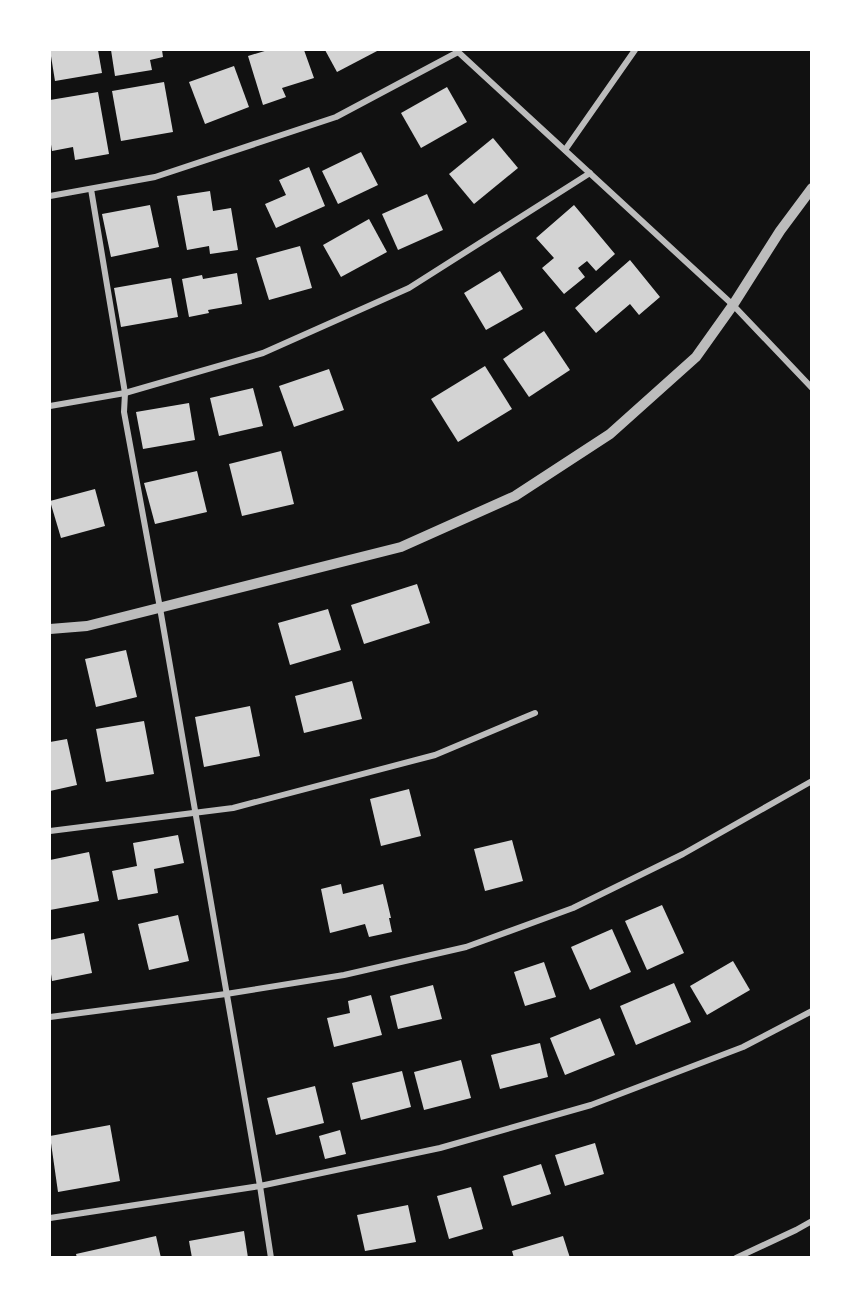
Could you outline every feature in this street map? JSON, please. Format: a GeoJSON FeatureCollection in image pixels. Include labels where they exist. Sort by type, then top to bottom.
{"type":"FeatureCollection","features":[{"type":"Feature","properties":{"kind":"street"},"geometry":{"type":"LineString","coordinates":[[564,150],[635,50]]}},
{"type":"Feature","properties":{"kind":"street"},"geometry":{"type":"LineString","coordinates":[[50,196],[155,177],[336,117],[457,51],[733,305],[812,388]]}},
{"type":"Feature","properties":{"kind":"street"},"geometry":{"type":"LineString","coordinates":[[50,406],[125,393],[263,353],[409,288],[590,173]]}},
{"type":"Feature","properties":{"kind":"street"},"geometry":{"type":"LineString","coordinates":[[50,629],[87,626],[401,547],[515,496],[610,434],[696,357],[733,305],[780,231],[812,188]]}},
{"type":"Feature","properties":{"kind":"street"},"geometry":{"type":"LineString","coordinates":[[91,189],[125,393],[124,412],[160,608],[271,1257]]}},
{"type":"Feature","properties":{"kind":"street"},"geometry":{"type":"LineString","coordinates":[[50,831],[233,808],[435,755],[536,713]]}},
{"type":"Feature","properties":{"kind":"street"},"geometry":{"type":"LineString","coordinates":[[50,1017],[226,994],[344,975],[466,947],[573,908],[683,854],[812,781]]}},
{"type":"Feature","properties":{"kind":"street"},"geometry":{"type":"LineString","coordinates":[[50,1218],[260,1186],[440,1148],[591,1105],[743,1047],[812,1011]]}},
{"type":"Feature","properties":{"kind":"street"},"geometry":{"type":"LineString","coordinates":[[736,1257],[812,1221]]}},
{"type":"Feature","properties":{"kind":"building"},"geometry":{"type":"Polygon","coordinates":[[[50,50],[98,50],[102,73],[55,81],[50,50]]]}},
{"type":"Feature","properties":{"kind":"building"},"geometry":{"type":"Polygon","coordinates":[[[111,50],[162,50],[163,57],[150,60],[152,70],[115,76],[111,50]]]}},
{"type":"Feature","properties":{"kind":"building"},"geometry":{"type":"Polygon","coordinates":[[[268,50],[304,50],[314,78],[282,88],[286,97],[263,105],[248,56],[268,50]]]}},
{"type":"Feature","properties":{"kind":"building"},"geometry":{"type":"Polygon","coordinates":[[[325,50],[379,50],[337,72],[325,50]]]}},
{"type":"Feature","properties":{"kind":"building"},"geometry":{"type":"Polygon","coordinates":[[[234,66],[249,107],[205,124],[189,82],[234,66]]]}},
{"type":"Feature","properties":{"kind":"building"},"geometry":{"type":"Polygon","coordinates":[[[164,82],[173,132],[121,141],[112,91],[164,82]]]}},
{"type":"Feature","properties":{"kind":"building"},"geometry":{"type":"Polygon","coordinates":[[[447,87],[467,122],[421,148],[401,113],[447,87]]]}},
{"type":"Feature","properties":{"kind":"building"},"geometry":{"type":"Polygon","coordinates":[[[98,92],[109,154],[75,160],[73,147],[52,151],[50,100],[98,92]]]}},
{"type":"Feature","properties":{"kind":"building"},"geometry":{"type":"Polygon","coordinates":[[[493,138],[518,168],[474,204],[449,174],[493,138]]]}},
{"type":"Feature","properties":{"kind":"building"},"geometry":{"type":"Polygon","coordinates":[[[361,152],[378,185],[338,204],[322,171],[361,152]]]}},
{"type":"Feature","properties":{"kind":"building"},"geometry":{"type":"Polygon","coordinates":[[[309,167],[325,206],[276,228],[265,204],[286,195],[279,180],[309,167]]]}},
{"type":"Feature","properties":{"kind":"building"},"geometry":{"type":"Polygon","coordinates":[[[210,191],[213,211],[231,208],[238,250],[210,254],[209,246],[187,250],[177,196],[210,191]]]}},
{"type":"Feature","properties":{"kind":"building"},"geometry":{"type":"Polygon","coordinates":[[[427,194],[443,230],[398,250],[382,214],[427,194]]]}},
{"type":"Feature","properties":{"kind":"building"},"geometry":{"type":"Polygon","coordinates":[[[150,205],[159,247],[111,257],[102,214],[150,205]]]}},
{"type":"Feature","properties":{"kind":"building"},"geometry":{"type":"Polygon","coordinates":[[[574,205],[615,254],[596,271],[587,261],[578,268],[585,277],[564,294],[542,268],[554,258],[536,238],[574,205]]]}},
{"type":"Feature","properties":{"kind":"building"},"geometry":{"type":"Polygon","coordinates":[[[369,219],[387,252],[341,277],[323,245],[369,219]]]}},
{"type":"Feature","properties":{"kind":"building"},"geometry":{"type":"Polygon","coordinates":[[[300,246],[312,288],[269,300],[256,258],[300,246]]]}},
{"type":"Feature","properties":{"kind":"building"},"geometry":{"type":"Polygon","coordinates":[[[630,260],[660,297],[639,315],[630,304],[596,333],[575,308],[630,260]]]}},
{"type":"Feature","properties":{"kind":"building"},"geometry":{"type":"Polygon","coordinates":[[[500,271],[523,309],[486,330],[464,293],[500,271]]]}},
{"type":"Feature","properties":{"kind":"building"},"geometry":{"type":"Polygon","coordinates":[[[237,273],[242,304],[208,310],[209,313],[189,317],[182,279],[202,275],[203,279],[237,273]]]}},
{"type":"Feature","properties":{"kind":"building"},"geometry":{"type":"Polygon","coordinates":[[[171,278],[178,317],[121,327],[114,288],[171,278]]]}},
{"type":"Feature","properties":{"kind":"building"},"geometry":{"type":"Polygon","coordinates":[[[544,331],[570,370],[529,397],[503,359],[544,331]]]}},
{"type":"Feature","properties":{"kind":"building"},"geometry":{"type":"Polygon","coordinates":[[[485,366],[512,409],[458,442],[431,399],[485,366]]]}},
{"type":"Feature","properties":{"kind":"building"},"geometry":{"type":"Polygon","coordinates":[[[329,369],[344,410],[294,427],[279,386],[329,369]]]}},
{"type":"Feature","properties":{"kind":"building"},"geometry":{"type":"Polygon","coordinates":[[[253,388],[263,426],[219,436],[210,398],[253,388]]]}},
{"type":"Feature","properties":{"kind":"building"},"geometry":{"type":"Polygon","coordinates":[[[189,403],[195,440],[143,449],[136,412],[189,403]]]}},
{"type":"Feature","properties":{"kind":"building"},"geometry":{"type":"Polygon","coordinates":[[[281,451],[294,504],[242,516],[229,464],[281,451]]]}},
{"type":"Feature","properties":{"kind":"building"},"geometry":{"type":"Polygon","coordinates":[[[197,471],[207,512],[155,524],[144,483],[197,471]]]}},
{"type":"Feature","properties":{"kind":"building"},"geometry":{"type":"Polygon","coordinates":[[[95,489],[105,526],[61,538],[50,501],[95,489]]]}},
{"type":"Feature","properties":{"kind":"building"},"geometry":{"type":"Polygon","coordinates":[[[417,584],[430,623],[364,644],[351,605],[417,584]]]}},
{"type":"Feature","properties":{"kind":"building"},"geometry":{"type":"Polygon","coordinates":[[[328,609],[341,650],[290,665],[278,623],[328,609]]]}},
{"type":"Feature","properties":{"kind":"building"},"geometry":{"type":"Polygon","coordinates":[[[126,650],[137,697],[96,707],[85,659],[126,650]]]}},
{"type":"Feature","properties":{"kind":"building"},"geometry":{"type":"Polygon","coordinates":[[[352,681],[362,719],[304,733],[295,696],[352,681]]]}},
{"type":"Feature","properties":{"kind":"building"},"geometry":{"type":"Polygon","coordinates":[[[250,706],[260,756],[204,767],[195,717],[250,706]]]}},
{"type":"Feature","properties":{"kind":"building"},"geometry":{"type":"Polygon","coordinates":[[[144,721],[154,774],[106,782],[96,729],[144,721]]]}},
{"type":"Feature","properties":{"kind":"building"},"geometry":{"type":"Polygon","coordinates":[[[67,739],[77,785],[50,791],[50,742],[67,739]]]}},
{"type":"Feature","properties":{"kind":"building"},"geometry":{"type":"Polygon","coordinates":[[[409,789],[421,836],[381,846],[370,799],[409,789]]]}},
{"type":"Feature","properties":{"kind":"building"},"geometry":{"type":"Polygon","coordinates":[[[178,835],[184,863],[154,869],[158,893],[118,900],[112,871],[137,866],[133,843],[178,835]]]}},
{"type":"Feature","properties":{"kind":"building"},"geometry":{"type":"Polygon","coordinates":[[[512,840],[523,881],[485,891],[474,849],[512,840]]]}},
{"type":"Feature","properties":{"kind":"building"},"geometry":{"type":"Polygon","coordinates":[[[89,852],[99,901],[50,910],[50,860],[89,852]]]}},
{"type":"Feature","properties":{"kind":"building"},"geometry":{"type":"Polygon","coordinates":[[[341,884],[343,894],[383,884],[392,932],[369,937],[365,924],[330,933],[321,889],[341,884]]]}},
{"type":"Feature","properties":{"kind":"building"},"geometry":{"type":"Polygon","coordinates":[[[662,905],[684,953],[647,970],[625,921],[662,905]]]}},
{"type":"Feature","properties":{"kind":"building"},"geometry":{"type":"Polygon","coordinates":[[[178,915],[189,961],[149,970],[138,924],[178,915]]]}},
{"type":"Feature","properties":{"kind":"building"},"geometry":{"type":"Polygon","coordinates":[[[612,929],[631,972],[590,990],[571,947],[612,929]]]}},
{"type":"Feature","properties":{"kind":"building"},"geometry":{"type":"Polygon","coordinates":[[[84,933],[92,973],[52,981],[50,940],[84,933]]]}},
{"type":"Feature","properties":{"kind":"building"},"geometry":{"type":"Polygon","coordinates":[[[733,961],[750,990],[707,1015],[690,986],[733,961]]]}},
{"type":"Feature","properties":{"kind":"building"},"geometry":{"type":"Polygon","coordinates":[[[544,962],[556,997],[525,1006],[514,972],[544,962]]]}},
{"type":"Feature","properties":{"kind":"building"},"geometry":{"type":"Polygon","coordinates":[[[674,983],[691,1022],[636,1045],[620,1006],[674,983]]]}},
{"type":"Feature","properties":{"kind":"building"},"geometry":{"type":"Polygon","coordinates":[[[433,985],[442,1019],[398,1029],[390,996],[433,985]]]}},
{"type":"Feature","properties":{"kind":"building"},"geometry":{"type":"Polygon","coordinates":[[[371,995],[382,1035],[334,1047],[327,1018],[350,1013],[348,1001],[371,995]]]}},
{"type":"Feature","properties":{"kind":"building"},"geometry":{"type":"Polygon","coordinates":[[[600,1018],[615,1055],[565,1075],[550,1038],[600,1018]]]}},
{"type":"Feature","properties":{"kind":"building"},"geometry":{"type":"Polygon","coordinates":[[[540,1043],[548,1077],[500,1089],[491,1055],[540,1043]]]}},
{"type":"Feature","properties":{"kind":"building"},"geometry":{"type":"Polygon","coordinates":[[[461,1060],[471,1098],[424,1110],[414,1072],[461,1060]]]}},
{"type":"Feature","properties":{"kind":"building"},"geometry":{"type":"Polygon","coordinates":[[[402,1071],[411,1107],[361,1120],[352,1083],[402,1071]]]}},
{"type":"Feature","properties":{"kind":"building"},"geometry":{"type":"Polygon","coordinates":[[[315,1086],[324,1123],[276,1135],[267,1098],[315,1086]]]}},
{"type":"Feature","properties":{"kind":"building"},"geometry":{"type":"Polygon","coordinates":[[[110,1125],[120,1181],[58,1192],[50,1136],[110,1125]]]}},
{"type":"Feature","properties":{"kind":"building"},"geometry":{"type":"Polygon","coordinates":[[[340,1130],[346,1154],[325,1159],[319,1136],[340,1130]]]}},
{"type":"Feature","properties":{"kind":"building"},"geometry":{"type":"Polygon","coordinates":[[[595,1143],[604,1174],[565,1186],[555,1155],[595,1143]]]}},
{"type":"Feature","properties":{"kind":"building"},"geometry":{"type":"Polygon","coordinates":[[[541,1164],[551,1194],[512,1206],[503,1176],[541,1164]]]}},
{"type":"Feature","properties":{"kind":"building"},"geometry":{"type":"Polygon","coordinates":[[[471,1187],[483,1229],[449,1239],[437,1196],[471,1187]]]}},
{"type":"Feature","properties":{"kind":"building"},"geometry":{"type":"Polygon","coordinates":[[[408,1205],[416,1242],[365,1251],[357,1215],[408,1205]]]}},
{"type":"Feature","properties":{"kind":"building"},"geometry":{"type":"Polygon","coordinates":[[[244,1231],[248,1258],[192,1258],[189,1241],[244,1231]]]}},
{"type":"Feature","properties":{"kind":"building"},"geometry":{"type":"Polygon","coordinates":[[[156,1236],[161,1258],[77,1258],[76,1254],[156,1236]]]}},
{"type":"Feature","properties":{"kind":"building"},"geometry":{"type":"Polygon","coordinates":[[[563,1236],[570,1258],[514,1258],[512,1251],[563,1236]]]}}]}
